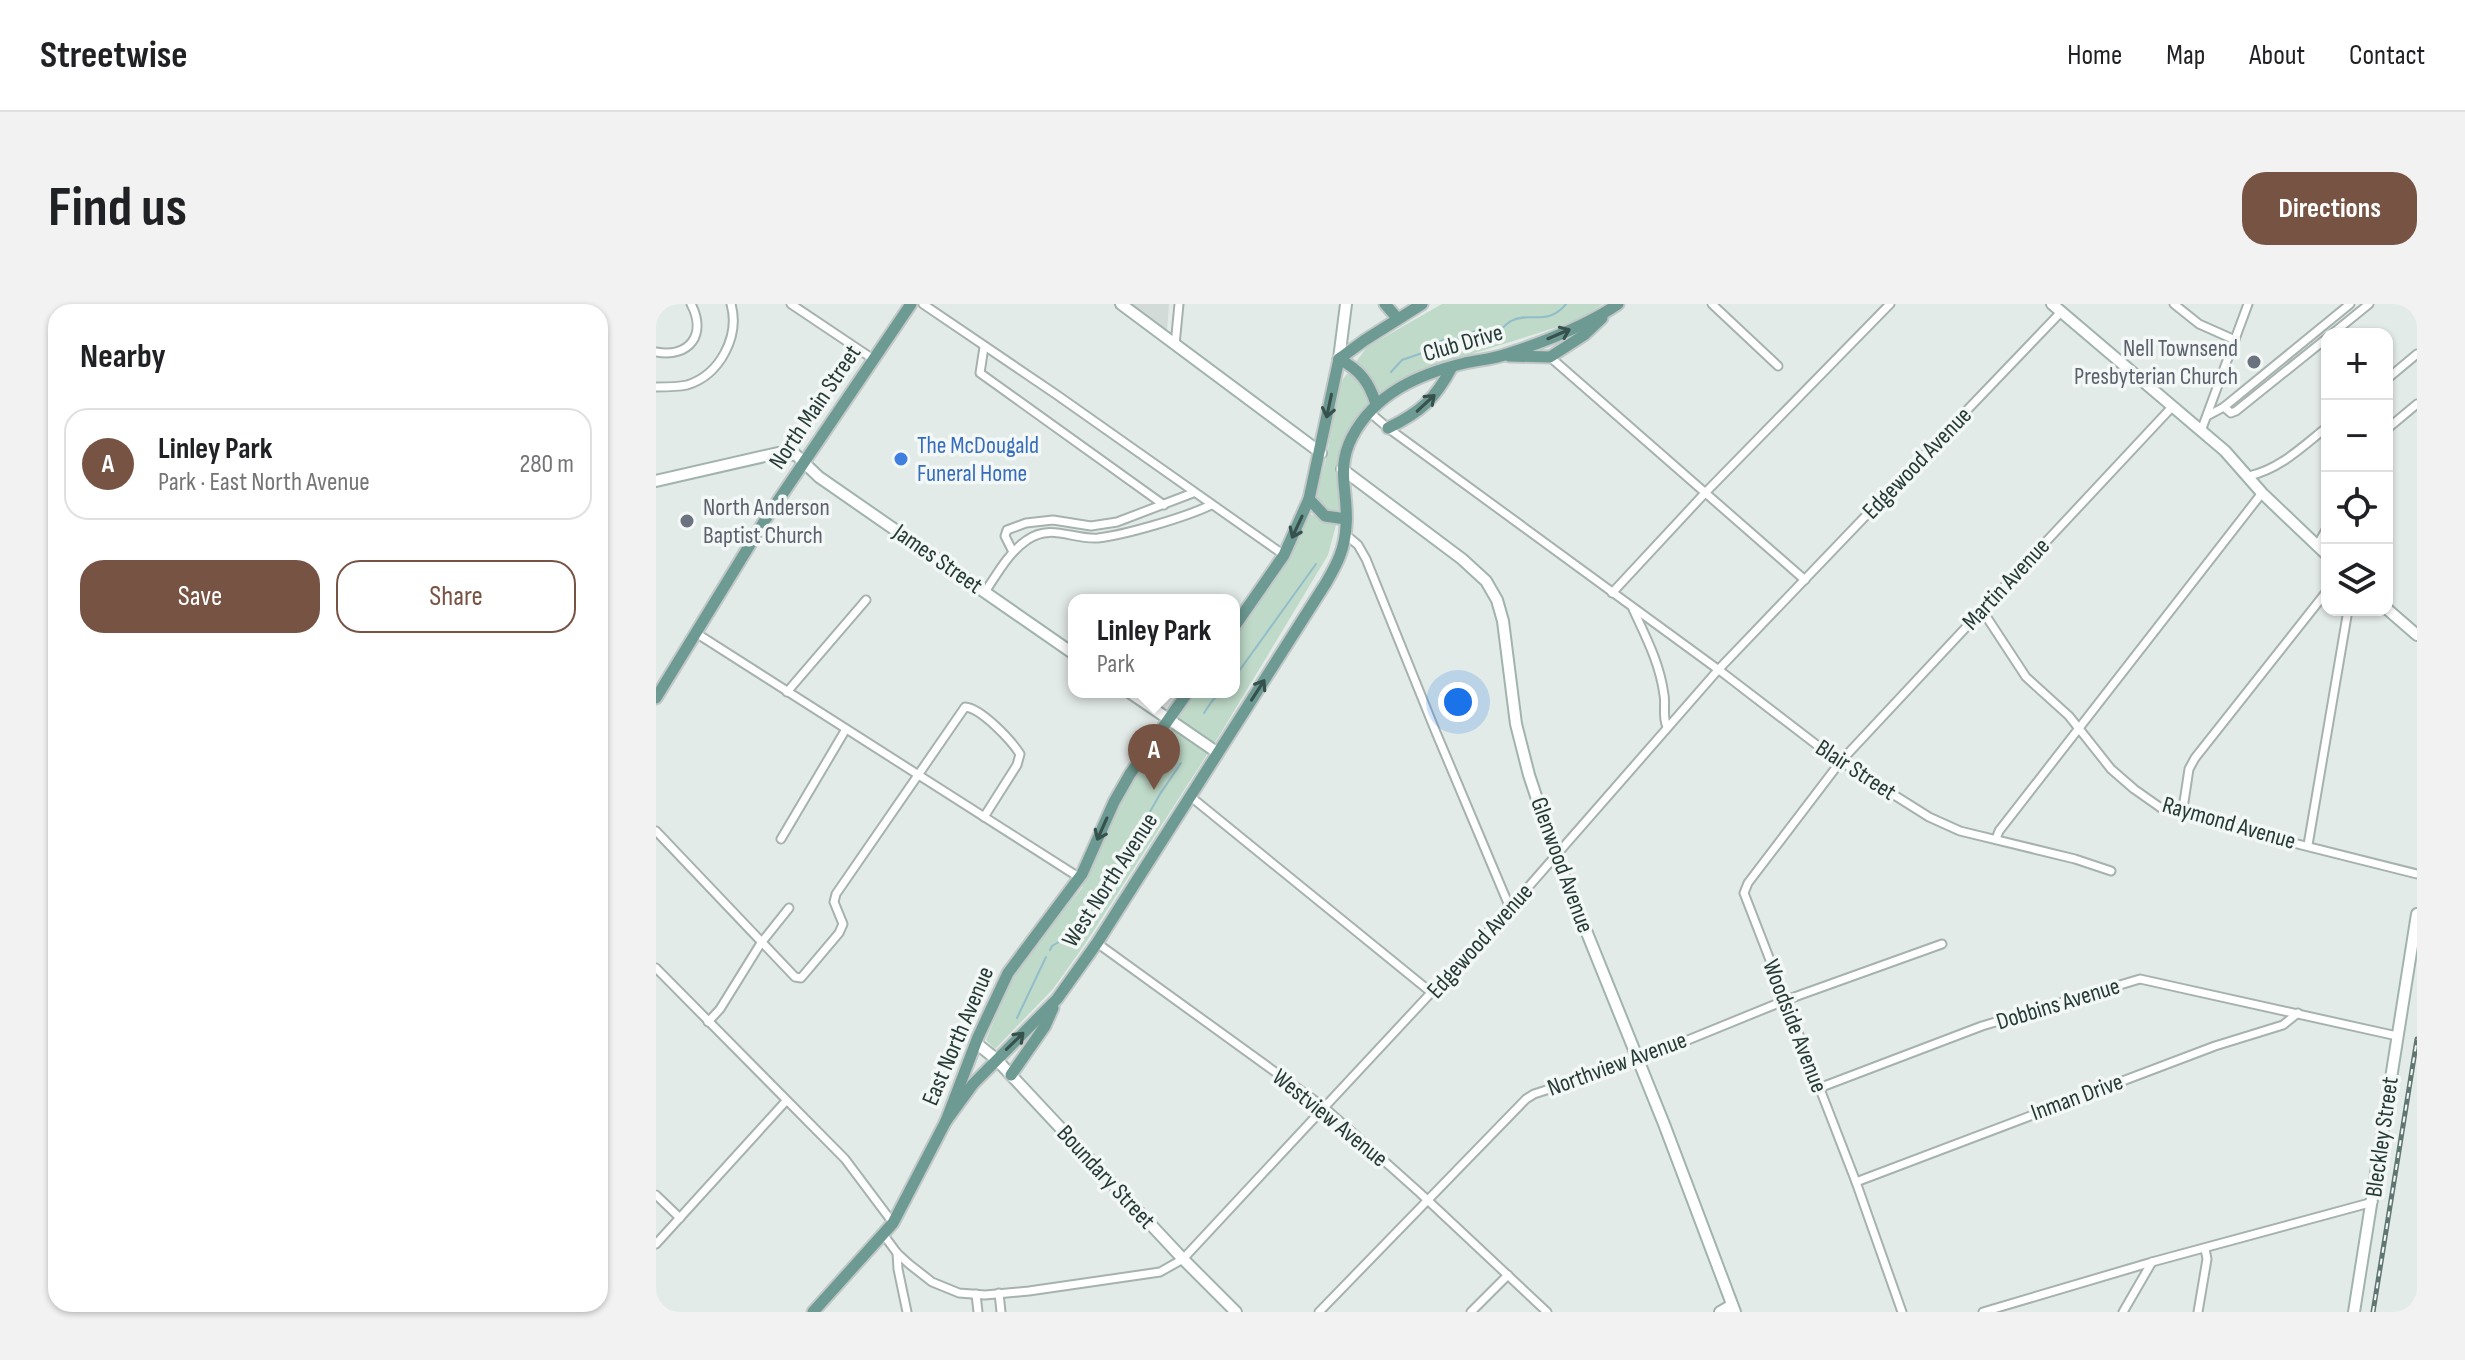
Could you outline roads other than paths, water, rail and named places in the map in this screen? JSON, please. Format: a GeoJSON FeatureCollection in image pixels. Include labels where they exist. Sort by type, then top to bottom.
{"type":"FeatureCollection","features":[{"type":"Feature","properties":{"kind":"main road","name":"North Main Street"},"geometry":{"type":"LineString","coordinates":[[656,698],[804,461],[911,304]]}},
{"type":"Feature","properties":{"kind":"main road"},"geometry":{"type":"LineString","coordinates":[[1385,304],[1398,319]]}},
{"type":"Feature","properties":{"kind":"main road"},"geometry":{"type":"LineString","coordinates":[[1240,618],[1284,555],[1309,499],[1339,359],[1422,304]]}},
{"type":"Feature","properties":{"kind":"main road"},"geometry":{"type":"LineString","coordinates":[[1504,355],[1550,357],[1584,335],[1615,306]]}},
{"type":"Feature","properties":{"kind":"main road","name":"Club Drive"},"geometry":{"type":"LineString","coordinates":[[1372,408],[1409,381],[1504,355],[1559,334],[1615,306]]}},
{"type":"Feature","properties":{"kind":"main road"},"geometry":{"type":"LineString","coordinates":[[1339,359],[1355,367],[1365,378],[1372,408],[1350,440],[1342,469]]}},
{"type":"Feature","properties":{"kind":"main road"},"geometry":{"type":"LineString","coordinates":[[1388,428],[1429,403],[1452,367]]}},
{"type":"Feature","properties":{"kind":"main road","name":"West North Avenue"},"geometry":{"type":"LineString","coordinates":[[946,1121],[973,1084],[1057,999],[1097,943],[1331,573],[1342,554],[1345,534],[1342,469]]}},
{"type":"Feature","properties":{"kind":"main road"},"geometry":{"type":"LineString","coordinates":[[1309,499],[1325,516],[1346,519]]}},
{"type":"Feature","properties":{"kind":"main road","name":"East North Avenue"},"geometry":{"type":"LineString","coordinates":[[813,1312],[893,1223],[946,1121],[976,1043],[1008,973],[1080,878],[1130,774],[1184,698]]}},
{"type":"Feature","properties":{"kind":"main road"},"geometry":{"type":"LineString","coordinates":[[1011,1075],[1045,1026],[1057,999]]}},
{"type":"Feature","properties":{"kind":"street"},"geometry":{"type":"LineString","coordinates":[[656,352],[670,354],[684,350],[696,336],[698,317],[691,304]]}},
{"type":"Feature","properties":{"kind":"street"},"geometry":{"type":"LineString","coordinates":[[656,387],[684,386],[706,376],[716,365],[729,349],[733,326],[731,304]]}},
{"type":"Feature","properties":{"kind":"street"},"geometry":{"type":"LineString","coordinates":[[791,304],[873,359]]}},
{"type":"Feature","properties":{"kind":"street"},"geometry":{"type":"LineString","coordinates":[[923,304],[1284,555]]}},
{"type":"Feature","properties":{"kind":"street"},"geometry":{"type":"LineString","coordinates":[[1121,304],[1321,453]]}},
{"type":"Feature","properties":{"kind":"street"},"geometry":{"type":"LineString","coordinates":[[1175,345],[1179,304]]}},
{"type":"Feature","properties":{"kind":"street"},"geometry":{"type":"LineString","coordinates":[[1339,359],[1346,304]]}},
{"type":"Feature","properties":{"kind":"street"},"geometry":{"type":"LineString","coordinates":[[1712,304],[1778,366]]}},
{"type":"Feature","properties":{"kind":"street"},"geometry":{"type":"LineString","coordinates":[[1612,593],[1890,304]]}},
{"type":"Feature","properties":{"kind":"street"},"geometry":{"type":"LineString","coordinates":[[2052,304],[2065,308],[2172,407],[2225,451],[2262,493],[2321,550]]}},
{"type":"Feature","properties":{"kind":"street"},"geometry":{"type":"LineString","coordinates":[[2174,304],[2199,324],[2235,340]]}},
{"type":"Feature","properties":{"kind":"street"},"geometry":{"type":"LineString","coordinates":[[2201,431],[2248,304]]}},
{"type":"Feature","properties":{"kind":"street"},"geometry":{"type":"LineString","coordinates":[[2207,416],[2224,407],[2350,304]]}},
{"type":"Feature","properties":{"kind":"street"},"geometry":{"type":"LineString","coordinates":[[2339,328],[2369,304]]}},
{"type":"Feature","properties":{"kind":"street","name":"Edgewood Avenue"},"geometry":{"type":"LineString","coordinates":[[883,1234],[897,1253],[932,1282],[959,1293],[999,1293],[1160,1272],[1183,1259],[1510,908],[1718,670],[2065,308]]}},
{"type":"Feature","properties":{"kind":"street"},"geometry":{"type":"LineString","coordinates":[[2224,407],[2227,411],[2236,411],[2321,343]]}},
{"type":"Feature","properties":{"kind":"street"},"geometry":{"type":"LineString","coordinates":[[984,347],[980,373],[1164,505]]}},
{"type":"Feature","properties":{"kind":"street"},"geometry":{"type":"LineString","coordinates":[[2393,374],[2417,354]]}},
{"type":"Feature","properties":{"kind":"street"},"geometry":{"type":"LineString","coordinates":[[1550,357],[1805,580]]}},
{"type":"Feature","properties":{"kind":"street"},"geometry":{"type":"LineString","coordinates":[[2393,424],[2417,404]]}},
{"type":"Feature","properties":{"kind":"street","name":"Martin Avenue"},"geometry":{"type":"LineString","coordinates":[[1841,761],[2172,407]]}},
{"type":"Feature","properties":{"kind":"street","name":"Blair Street"},"geometry":{"type":"LineString","coordinates":[[1372,408],[1388,428],[1841,761],[1947,826],[2111,871]]}},
{"type":"Feature","properties":{"kind":"street"},"geometry":{"type":"LineString","coordinates":[[2249,476],[2284,462],[2321,432]]}},
{"type":"Feature","properties":{"kind":"street"},"geometry":{"type":"LineString","coordinates":[[656,481],[778,453],[796,455],[804,461]]}},
{"type":"Feature","properties":{"kind":"street","name":"James Street"},"geometry":{"type":"LineString","coordinates":[[804,461],[819,477],[1068,650]]}},
{"type":"Feature","properties":{"kind":"street","name":"Glenwood Avenue"},"geometry":{"type":"LineString","coordinates":[[1342,469],[1462,559],[1486,581],[1497,600],[1503,621],[1516,724],[1529,775],[1556,856],[1639,1060],[1733,1309]]}},
{"type":"Feature","properties":{"kind":"street"},"geometry":{"type":"LineString","coordinates":[[1013,552],[1005,536],[1007,530],[1026,523],[1053,520],[1091,526],[1117,522],[1193,493]]}},
{"type":"Feature","properties":{"kind":"street"},"geometry":{"type":"LineString","coordinates":[[1996,839],[1999,831],[2262,493]]}},
{"type":"Feature","properties":{"kind":"street"},"geometry":{"type":"LineString","coordinates":[[985,592],[1013,552],[1029,538],[1044,532],[1099,538],[1211,505]]}},
{"type":"Feature","properties":{"kind":"street"},"geometry":{"type":"LineString","coordinates":[[1345,534],[1358,545],[1366,559],[1510,908]]}},
{"type":"Feature","properties":{"kind":"street"},"geometry":{"type":"LineString","coordinates":[[2317,546],[2321,539]]}},
{"type":"Feature","properties":{"kind":"street"},"geometry":{"type":"LineString","coordinates":[[2182,815],[2189,769],[2195,758],[2321,599]]}},
{"type":"Feature","properties":{"kind":"street"},"geometry":{"type":"LineString","coordinates":[[787,692],[866,600]]}},
{"type":"Feature","properties":{"kind":"street","name":"Blair Street"},"geometry":{"type":"LineString","coordinates":[[1632,607],[1654,654],[1665,696],[1664,721],[1667,727]]}},
{"type":"Feature","properties":{"kind":"street","name":"Raymond Avenue"},"geometry":{"type":"LineString","coordinates":[[1982,610],[2026,677],[2069,716],[2111,769],[2161,808],[2417,874]]}},
{"type":"Feature","properties":{"kind":"street"},"geometry":{"type":"LineString","coordinates":[[2393,614],[2417,635]]}},
{"type":"Feature","properties":{"kind":"street"},"geometry":{"type":"LineString","coordinates":[[2308,845],[2347,616]]}},
{"type":"Feature","properties":{"kind":"street"},"geometry":{"type":"LineString","coordinates":[[696,633],[1080,878]]}},
{"type":"Feature","properties":{"kind":"street"},"geometry":{"type":"LineString","coordinates":[[1138,698],[1218,753]]}},
{"type":"Feature","properties":{"kind":"street"},"geometry":{"type":"LineString","coordinates":[[656,831],[761,943],[795,977],[801,978],[843,924],[834,902],[836,894],[965,707],[972,708],[1020,754],[1017,765],[984,817]]}},
{"type":"Feature","properties":{"kind":"street"},"geometry":{"type":"LineString","coordinates":[[781,839],[846,729]]}},
{"type":"Feature","properties":{"kind":"street","name":"Woodside Avenue"},"geometry":{"type":"LineString","coordinates":[[1841,761],[1748,883],[1744,893],[1856,1182],[1902,1312]]}},
{"type":"Feature","properties":{"kind":"street"},"geometry":{"type":"LineString","coordinates":[[1191,797],[1432,993]]}},
{"type":"Feature","properties":{"kind":"street"},"geometry":{"type":"LineString","coordinates":[[708,1022],[720,1009],[761,943],[789,908]]}},
{"type":"Feature","properties":{"kind":"street","name":"Bleckley Street"},"geometry":{"type":"LineString","coordinates":[[2354,1312],[2417,914]]}},
{"type":"Feature","properties":{"kind":"street","name":"Westview Avenue"},"geometry":{"type":"LineString","coordinates":[[1097,943],[1325,1108],[1547,1312]]}},
{"type":"Feature","properties":{"kind":"street","name":"Northview Avenue"},"geometry":{"type":"LineString","coordinates":[[1319,1312],[1534,1094],[1639,1060],[1786,1000],[1942,944]]}},
{"type":"Feature","properties":{"kind":"street"},"geometry":{"type":"LineString","coordinates":[[657,972],[845,1159],[893,1223]]}},
{"type":"Feature","properties":{"kind":"street","name":"Dobbins Avenue"},"geometry":{"type":"LineString","coordinates":[[1819,1088],[1982,1026],[2140,979],[2397,1036]]}},
{"type":"Feature","properties":{"kind":"street","name":"Inman Drive"},"geometry":{"type":"LineString","coordinates":[[1856,1182],[2215,1046],[2283,1025],[2298,1013]]}},
{"type":"Feature","properties":{"kind":"street","name":"Boundary Street"},"geometry":{"type":"LineString","coordinates":[[976,1043],[996,1059],[1236,1312]]}},
{"type":"Feature","properties":{"kind":"street"},"geometry":{"type":"LineString","coordinates":[[656,1244],[786,1101]]}},
{"type":"Feature","properties":{"kind":"street"},"geometry":{"type":"LineString","coordinates":[[656,1195],[680,1218]]}},
{"type":"Feature","properties":{"kind":"street"},"geometry":{"type":"LineString","coordinates":[[1983,1312],[2007,1309],[2152,1262],[2373,1202]]}},
{"type":"Feature","properties":{"kind":"street"},"geometry":{"type":"LineString","coordinates":[[2198,1312],[2207,1259],[2205,1249]]}},
{"type":"Feature","properties":{"kind":"street"},"geometry":{"type":"LineString","coordinates":[[897,1253],[907,1312]]}},
{"type":"Feature","properties":{"kind":"street"},"geometry":{"type":"LineString","coordinates":[[2123,1312],[2152,1262]]}},
{"type":"Feature","properties":{"kind":"street"},"geometry":{"type":"LineString","coordinates":[[1471,1312],[1508,1275]]}},
{"type":"Feature","properties":{"kind":"street"},"geometry":{"type":"LineString","coordinates":[[999,1293],[1001,1312]]}},
{"type":"Feature","properties":{"kind":"street"},"geometry":{"type":"LineString","coordinates":[[976,1294],[978,1312]]}},
{"type":"Feature","properties":{"kind":"street"},"geometry":{"type":"LineString","coordinates":[[1720,1312],[1733,1309]]}},
{"type":"Feature","properties":{"kind":"waterway"},"geometry":{"type":"LineString","coordinates":[[1391,372],[1402,360],[1425,352],[1446,339],[1466,339],[1477,331],[1497,331],[1518,318],[1552,315],[1566,304]]}},
{"type":"Feature","properties":{"kind":"waterway"},"geometry":{"type":"LineString","coordinates":[[1240,670],[1316,564]]}},
{"type":"Feature","properties":{"kind":"waterway"},"geometry":{"type":"LineString","coordinates":[[1204,713],[1215,698]]}},
{"type":"Feature","properties":{"kind":"waterway"},"geometry":{"type":"LineString","coordinates":[[1050,950],[1084,927],[1097,913],[1124,858],[1181,763]]}},
{"type":"Feature","properties":{"kind":"waterway"},"geometry":{"type":"LineString","coordinates":[[1017,1018],[1046,957]]}},
{"type":"Feature","properties":{"kind":"railway"},"geometry":{"type":"LineString","coordinates":[[2373,1312],[2417,1039]]}},
{"type":"Feature","properties":{"kind":"place","name":"Nell Townsend Presbyterian Church"},"geometry":{"type":"Point","coordinates":[2254,362]}},
{"type":"Feature","properties":{"kind":"place","name":"The McDougald Funeral Home"},"geometry":{"type":"Point","coordinates":[901,459]}},
{"type":"Feature","properties":{"kind":"place","name":"North Anderson Baptist Church"},"geometry":{"type":"Point","coordinates":[687,521]}},
{"type":"Feature","properties":{"kind":"place","name":"Linley Park"},"geometry":{"type":"Point","coordinates":[1154,790]}}]}
